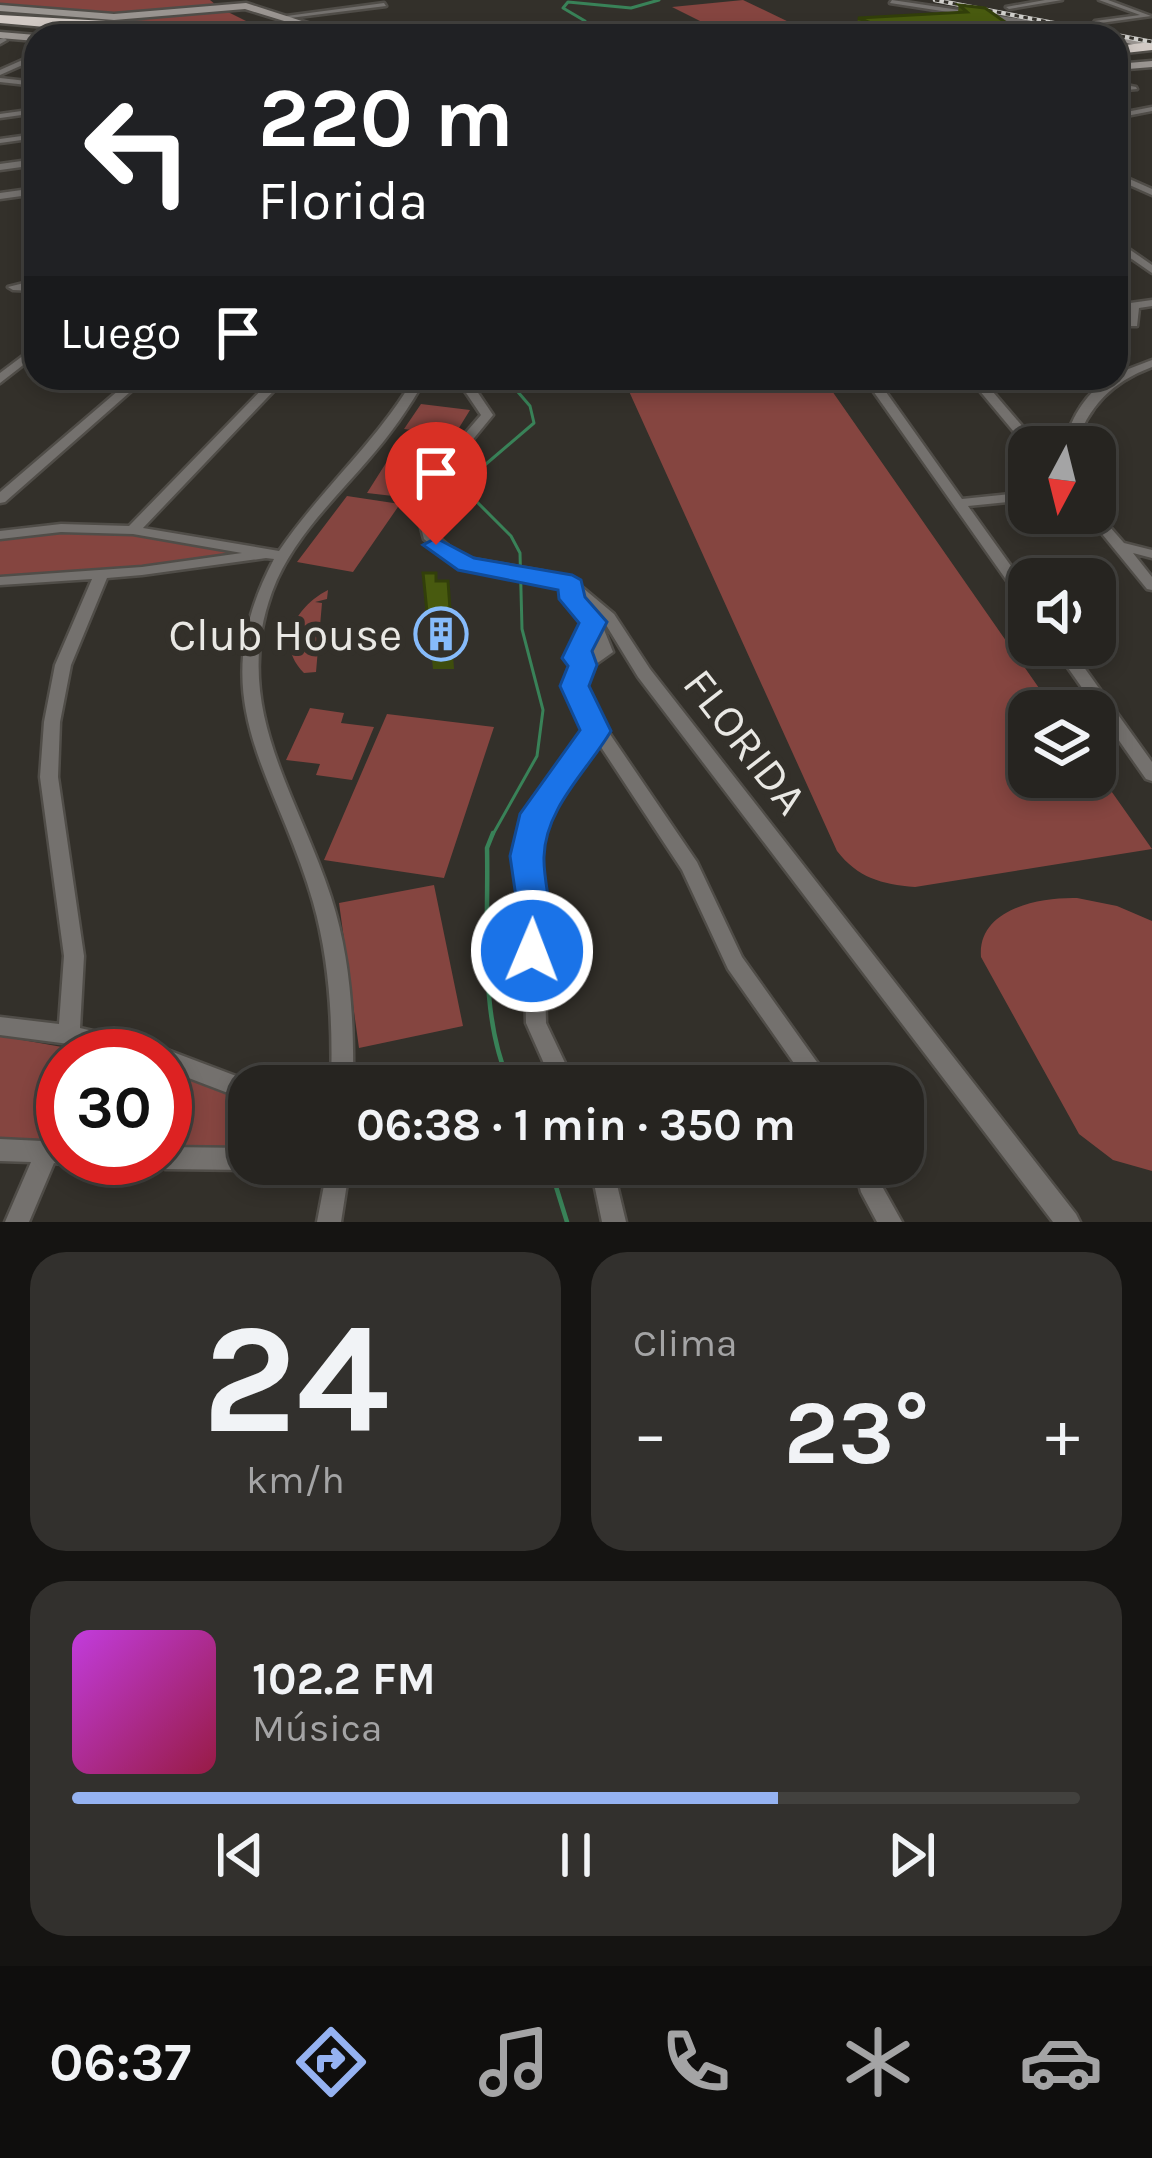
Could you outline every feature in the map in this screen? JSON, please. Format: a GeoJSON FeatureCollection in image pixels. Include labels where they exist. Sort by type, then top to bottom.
{"type":"FeatureCollection","features":[{"type":"Feature","properties":{"kind":"highway"},"geometry":{"type":"LineString","coordinates":[[0,21],[32,24]]}},
{"type":"Feature","properties":{"kind":"street"},"geometry":{"type":"LineString","coordinates":[[1010,7],[1059,0]]}},
{"type":"Feature","properties":{"kind":"street"},"geometry":{"type":"LineString","coordinates":[[1102,0],[1150,16]]}},
{"type":"Feature","properties":{"kind":"street"},"geometry":{"type":"LineString","coordinates":[[892,2],[1050,24]]}},
{"type":"Feature","properties":{"kind":"street"},"geometry":{"type":"LineString","coordinates":[[220,3],[250,24]]}},
{"type":"Feature","properties":{"kind":"street"},"geometry":{"type":"LineString","coordinates":[[0,8],[106,17],[220,3],[250,6],[304,24]]}},
{"type":"Feature","properties":{"kind":"street"},"geometry":{"type":"LineString","coordinates":[[282,17],[381,3]]}},
{"type":"Feature","properties":{"kind":"street"},"geometry":{"type":"LineString","coordinates":[[1095,23],[1150,16]]}},
{"type":"Feature","properties":{"kind":"street"},"geometry":{"type":"LineString","coordinates":[[1128,248],[1152,265]]}},
{"type":"Feature","properties":{"kind":"street"},"geometry":{"type":"LineString","coordinates":[[1132,251],[1152,249]]}},
{"type":"Feature","properties":{"kind":"street"},"geometry":{"type":"LineString","coordinates":[[1128,306],[1152,303]]}},
{"type":"Feature","properties":{"kind":"street"},"geometry":{"type":"LineString","coordinates":[[1128,324],[1133,324],[1134,305]]}},
{"type":"Feature","properties":{"kind":"street"},"geometry":{"type":"LineString","coordinates":[[0,379],[24,359]]}},
{"type":"Feature","properties":{"kind":"street"},"geometry":{"type":"LineString","coordinates":[[0,499],[126,390]]}},
{"type":"Feature","properties":{"kind":"street"},"geometry":{"type":"LineString","coordinates":[[134,530],[268,390]]}},
{"type":"Feature","properties":{"kind":"street"},"geometry":{"type":"LineString","coordinates":[[342,1065],[340,997],[325,909],[273,786],[253,723],[254,629],[272,555],[387,430],[412,390]]}},
{"type":"Feature","properties":{"kind":"street","name":"FLORIDA"},"geometry":{"type":"LineString","coordinates":[[469,390],[486,418],[431,477],[424,516],[436,545],[450,557],[534,573],[572,586],[609,617],[644,673],[1068,1222]]}},
{"type":"Feature","properties":{"kind":"street"},"geometry":{"type":"LineString","coordinates":[[879,390],[1008,572]]}},
{"type":"Feature","properties":{"kind":"street"},"geometry":{"type":"LineString","coordinates":[[985,390],[1015,426]]}},
{"type":"Feature","properties":{"kind":"street"},"geometry":{"type":"LineString","coordinates":[[1076,426],[1081,413],[1102,390]]}},
{"type":"Feature","properties":{"kind":"street"},"geometry":{"type":"LineString","coordinates":[[959,503],[1008,498]]}},
{"type":"Feature","properties":{"kind":"street"},"geometry":{"type":"LineString","coordinates":[[0,535],[61,529],[134,530],[272,555]]}},
{"type":"Feature","properties":{"kind":"street"},"geometry":{"type":"LineString","coordinates":[[1109,534],[1151,585]]}},
{"type":"Feature","properties":{"kind":"street"},"geometry":{"type":"LineString","coordinates":[[1118,545],[1152,554]]}},
{"type":"Feature","properties":{"kind":"street"},"geometry":{"type":"LineString","coordinates":[[0,581],[101,575],[272,555]]}},
{"type":"Feature","properties":{"kind":"street"},"geometry":{"type":"LineString","coordinates":[[1151,585],[1152,566]]}},
{"type":"Feature","properties":{"kind":"street"},"geometry":{"type":"LineString","coordinates":[[69,1029],[74,956],[49,777],[52,722],[70,645],[101,575]]}},
{"type":"Feature","properties":{"kind":"street"},"geometry":{"type":"LineString","coordinates":[[572,586],[572,599],[604,634],[605,652],[582,665],[576,696],[690,867],[735,963],[808,1065]]}},
{"type":"Feature","properties":{"kind":"street"},"geometry":{"type":"LineString","coordinates":[[1075,666],[1152,776]]}},
{"type":"Feature","properties":{"kind":"street"},"geometry":{"type":"LineString","coordinates":[[555,1065],[536,1023],[533,897],[527,856],[542,803],[596,731]]}},
{"type":"Feature","properties":{"kind":"street"},"geometry":{"type":"LineString","coordinates":[[0,1026],[36,1031]]}},
{"type":"Feature","properties":{"kind":"street"},"geometry":{"type":"LineString","coordinates":[[192,1070],[228,1083]]}},
{"type":"Feature","properties":{"kind":"street"},"geometry":{"type":"LineString","coordinates":[[0,1150],[36,1152]]}},
{"type":"Feature","properties":{"kind":"street"},"geometry":{"type":"LineString","coordinates":[[192,1158],[228,1159]]}},
{"type":"Feature","properties":{"kind":"street"},"geometry":{"type":"LineString","coordinates":[[17,1222],[37,1185]]}},
{"type":"Feature","properties":{"kind":"street"},"geometry":{"type":"LineString","coordinates":[[329,1222],[335,1185]]}},
{"type":"Feature","properties":{"kind":"street"},"geometry":{"type":"LineString","coordinates":[[606,1185],[614,1222]]}},
{"type":"Feature","properties":{"kind":"street"},"geometry":{"type":"LineString","coordinates":[[871,1185],[890,1222]]}},
{"type":"Feature","properties":{"kind":"shaded area"},"geometry":{"type":"Polygon","coordinates":[[[0,0],[210,0],[216,5],[123,16],[0,7],[0,0]]]}},
{"type":"Feature","properties":{"kind":"shaded area"},"geometry":{"type":"Polygon","coordinates":[[[743,0],[793,24],[706,24],[672,7],[743,0]]]}},
{"type":"Feature","properties":{"kind":"shaded area"},"geometry":{"type":"Polygon","coordinates":[[[220,8],[252,24],[84,24],[0,16],[0,10],[111,18],[220,8]]]}},
{"type":"Feature","properties":{"kind":"shaded area"},"geometry":{"type":"Polygon","coordinates":[[[628,390],[831,390],[1008,644],[1008,666],[1024,666],[1040,690],[1008,690],[1008,798],[1116,798],[1152,849],[915,887],[881,881],[853,868],[837,851],[628,390]]]}},
{"type":"Feature","properties":{"kind":"shaded area"},"geometry":{"type":"Polygon","coordinates":[[[421,404],[470,410],[454,436],[404,429],[421,404]]]}},
{"type":"Feature","properties":{"kind":"shaded area"},"geometry":{"type":"Polygon","coordinates":[[[403,436],[428,439],[393,496],[367,493],[403,436]]]}},
{"type":"Feature","properties":{"kind":"shaded area"},"geometry":{"type":"Polygon","coordinates":[[[347,496],[400,504],[353,572],[297,562],[347,496]]]}},
{"type":"Feature","properties":{"kind":"shaded area"},"geometry":{"type":"Polygon","coordinates":[[[130,532],[247,553],[114,570],[0,576],[0,537],[130,532]]]}},
{"type":"Feature","properties":{"kind":"shaded area"},"geometry":{"type":"Polygon","coordinates":[[[328,590],[327,599],[315,602],[322,603],[316,672],[304,673],[290,648],[290,636],[308,604],[328,590]]]}},
{"type":"Feature","properties":{"kind":"shaded area"},"geometry":{"type":"Polygon","coordinates":[[[310,708],[344,713],[341,723],[374,727],[352,780],[316,775],[320,764],[286,760],[310,708]]]}},
{"type":"Feature","properties":{"kind":"shaded area"},"geometry":{"type":"Polygon","coordinates":[[[387,714],[494,727],[444,878],[324,860],[387,714]]]}},
{"type":"Feature","properties":{"kind":"shaded area"},"geometry":{"type":"Polygon","coordinates":[[[434,885],[463,1026],[359,1048],[339,903],[434,885]]]}},
{"type":"Feature","properties":{"kind":"shaded area"},"geometry":{"type":"Polygon","coordinates":[[[1077,898],[1117,906],[1152,921],[1152,1171],[1113,1160],[1079,1134],[981,957],[989,927],[1013,909],[1077,898]]]}},
{"type":"Feature","properties":{"kind":"shaded area"},"geometry":{"type":"Polygon","coordinates":[[[0,1036],[36,1042],[36,1144],[0,1141],[0,1036]]]}},
{"type":"Feature","properties":{"kind":"shaded area"},"geometry":{"type":"Polygon","coordinates":[[[192,1079],[228,1092],[228,1151],[192,1150],[192,1079]]]}},
{"type":"Feature","properties":{"kind":"building"},"geometry":{"type":"Polygon","coordinates":[[[959,5],[985,8],[1008,24],[873,24],[858,18],[967,12],[959,5]]]}},
{"type":"Feature","properties":{"kind":"building","name":"Club House"},"geometry":{"type":"Polygon","coordinates":[[[423,573],[436,573],[436,581],[448,581],[453,651],[431,651],[423,573]]]}},
{"type":"Feature","properties":{"kind":"waterway"},"geometry":{"type":"LineString","coordinates":[[583,24],[563,8],[568,2],[631,8],[659,0]]}},
{"type":"Feature","properties":{"kind":"waterway"},"geometry":{"type":"LineString","coordinates":[[492,836],[537,756],[543,710],[522,629],[520,553],[511,536],[467,492],[486,464],[534,423],[530,406],[516,390]]}},
{"type":"Feature","properties":{"kind":"waterway"},"geometry":{"type":"LineString","coordinates":[[493,833],[487,848],[489,1000],[503,1065]]}},
{"type":"Feature","properties":{"kind":"waterway"},"geometry":{"type":"LineString","coordinates":[[556,1185],[567,1222]]}},
{"type":"Feature","properties":{"kind":"railway"},"geometry":{"type":"LineString","coordinates":[[935,0],[1059,24]]}},
{"type":"Feature","properties":{"kind":"railway"},"geometry":{"type":"LineString","coordinates":[[1128,37],[1152,42]]}},
{"type":"Feature","properties":{"kind":"place","name":"Club House"},"geometry":{"type":"Point","coordinates":[441,634]}},
{"type":"Feature","properties":{"kind":"route"},"geometry":{"type":"LineString","coordinates":[[436,545],[467,564],[562,581],[572,586],[572,599],[593,622],[578,651],[576,658],[582,665],[574,686],[596,731],[550,789],[537,814],[527,856],[533,897],[532,951]]}}]}
